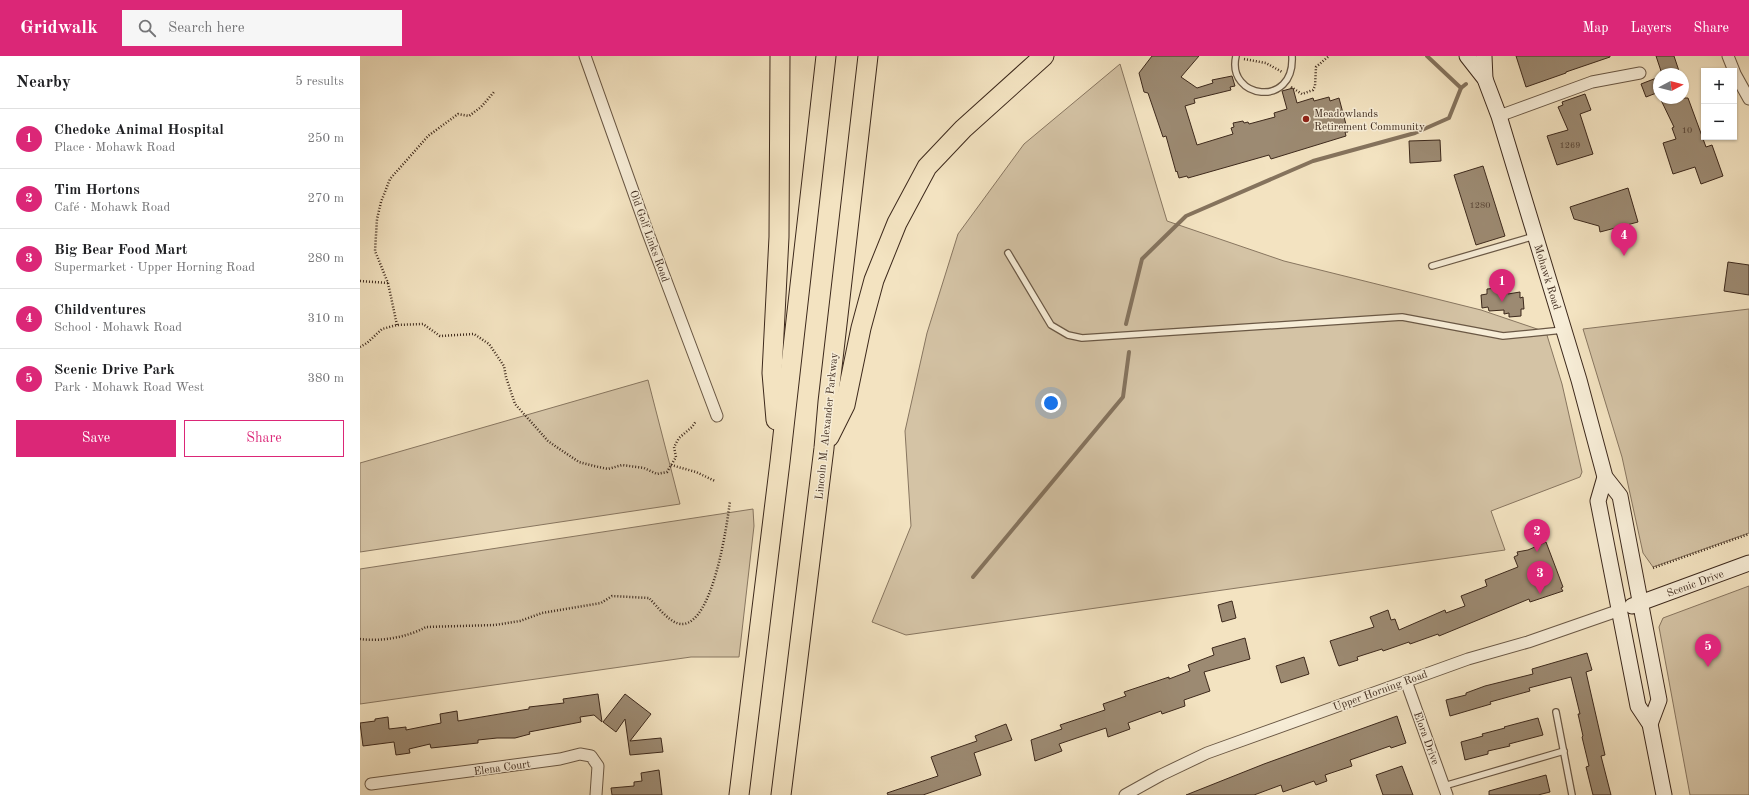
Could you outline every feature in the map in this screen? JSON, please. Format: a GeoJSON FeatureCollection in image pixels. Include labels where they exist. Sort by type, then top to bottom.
{"type":"FeatureCollection","features":[{"type":"Feature","properties":{"kind":"highway"},"geometry":{"type":"LineString","coordinates":[[780,56],[779,230],[772,373],[780,462]]}},
{"type":"Feature","properties":{"kind":"highway"},"geometry":{"type":"LineString","coordinates":[[739,795],[780,462],[826,56]]}},
{"type":"Feature","properties":{"kind":"highway","name":"Lincoln M. Alexander Parkway"},"geometry":{"type":"LineString","coordinates":[[781,795],[824,448],[868,56]]}},
{"type":"Feature","properties":{"kind":"highway"},"geometry":{"type":"LineString","coordinates":[[824,448],[845,405],[861,328],[874,280],[897,223],[928,166],[963,129],[1044,56]]}},
{"type":"Feature","properties":{"kind":"main road","name":"Mohawk Road"},"geometry":{"type":"LineString","coordinates":[[1468,56],[1485,79],[1499,116],[1564,329],[1605,478],[1620,496],[1659,700],[1650,724]]}},
{"type":"Feature","properties":{"kind":"main road","name":"Mohawk Road"},"geometry":{"type":"LineString","coordinates":[[1484,56],[1485,79]]}},
{"type":"Feature","properties":{"kind":"main road"},"geometry":{"type":"LineString","coordinates":[[1605,478],[1598,501],[1638,706],[1650,724],[1664,795]]}},
{"type":"Feature","properties":{"kind":"main road","name":"Scenic Drive"},"geometry":{"type":"LineString","coordinates":[[1641,603],[1749,563]]}},
{"type":"Feature","properties":{"kind":"main road","name":"Upper Horning Road"},"geometry":{"type":"LineString","coordinates":[[1620,610],[1641,603]]}},
{"type":"Feature","properties":{"kind":"street","name":"Old Golf Links Road"},"geometry":{"type":"LineString","coordinates":[[585,56],[648,232],[717,416]]}},
{"type":"Feature","properties":{"kind":"street"},"geometry":{"type":"LineString","coordinates":[[1728,56],[1733,68]]}},
{"type":"Feature","properties":{"kind":"street"},"geometry":{"type":"LineString","coordinates":[[1499,116],[1592,82],[1640,73]]}},
{"type":"Feature","properties":{"kind":"street"},"geometry":{"type":"LineString","coordinates":[[1737,77],[1749,99]]}},
{"type":"Feature","properties":{"kind":"street","name":"Upper Horning Road"},"geometry":{"type":"LineString","coordinates":[[1125,795],[1161,775],[1207,753],[1468,659],[1528,642],[1620,610]]}},
{"type":"Feature","properties":{"kind":"street","name":"Elora Drive"},"geometry":{"type":"LineString","coordinates":[[1406,681],[1446,791]]}},
{"type":"Feature","properties":{"kind":"street","name":"Elena Court"},"geometry":{"type":"LineString","coordinates":[[371,784],[560,759],[580,754],[591,756],[598,766],[596,795]]}},
{"type":"Feature","properties":{"kind":"lane"},"geometry":{"type":"LineString","coordinates":[[1235,57],[1236,73],[1243,85],[1262,93],[1272,92],[1281,87],[1289,77],[1292,70],[1292,56]]}},
{"type":"Feature","properties":{"kind":"lane"},"geometry":{"type":"LineString","coordinates":[[1432,266],[1535,236]]}},
{"type":"Feature","properties":{"kind":"lane"},"geometry":{"type":"LineString","coordinates":[[1008,253],[1051,325],[1068,335],[1082,338],[1402,317],[1503,336],[1564,329]]}},
{"type":"Feature","properties":{"kind":"lane"},"geometry":{"type":"LineString","coordinates":[[1556,712],[1572,795]]}},
{"type":"Feature","properties":{"kind":"lane"},"geometry":{"type":"LineString","coordinates":[[1446,791],[1564,751]]}},
{"type":"Feature","properties":{"kind":"path"},"geometry":{"type":"LineString","coordinates":[[1291,86],[1302,94],[1313,90],[1315,86],[1316,67],[1330,56]]}},
{"type":"Feature","properties":{"kind":"path"},"geometry":{"type":"LineString","coordinates":[[1235,57],[1266,62],[1289,77]]}},
{"type":"Feature","properties":{"kind":"path"},"geometry":{"type":"LineString","coordinates":[[396,326],[388,283],[376,251],[377,219],[390,178],[428,136],[458,114],[469,116],[481,107],[494,92]]}},
{"type":"Feature","properties":{"kind":"path"},"geometry":{"type":"LineString","coordinates":[[360,281],[388,283]]}},
{"type":"Feature","properties":{"kind":"path"},"geometry":{"type":"LineString","coordinates":[[360,347],[367,343],[382,329],[396,326],[423,324],[440,336],[474,334],[489,344],[504,366],[515,404],[548,441],[579,462],[608,469],[622,465],[637,466],[657,474],[667,472],[676,457],[674,447],[679,438],[692,427],[696,421]]}},
{"type":"Feature","properties":{"kind":"path"},"geometry":{"type":"LineString","coordinates":[[671,464],[696,472],[715,481]]}},
{"type":"Feature","properties":{"kind":"path"},"geometry":{"type":"LineString","coordinates":[[360,639],[371,641],[383,639],[418,632],[426,627],[495,625],[520,621],[542,613],[601,603],[612,596],[649,598],[673,622],[682,624],[690,622],[704,608],[709,596],[726,532],[730,501]]}},
{"type":"Feature","properties":{"kind":"path"},"geometry":{"type":"LineString","coordinates":[[1653,568],[1749,534]]}},
{"type":"Feature","properties":{"kind":"shaded area"},"geometry":{"type":"Polygon","coordinates":[[[1120,64],[1167,221],[1284,261],[1481,310],[1546,332],[1562,384],[1582,472],[1580,477],[1491,511],[1505,550],[906,635],[872,622],[911,526],[905,431],[927,333],[958,234],[1024,144],[1120,64]]]}},
{"type":"Feature","properties":{"kind":"shaded area"},"geometry":{"type":"Polygon","coordinates":[[[1749,309],[1749,533],[1653,567],[1643,553],[1622,457],[1583,329],[1749,309]]]}},
{"type":"Feature","properties":{"kind":"shaded area"},"geometry":{"type":"Polygon","coordinates":[[[648,380],[680,504],[360,552],[360,463],[648,380]]]}},
{"type":"Feature","properties":{"kind":"shaded area"},"geometry":{"type":"Polygon","coordinates":[[[753,509],[754,526],[739,657],[691,657],[360,704],[360,569],[753,509]]]}},
{"type":"Feature","properties":{"kind":"shaded area"},"geometry":{"type":"Polygon","coordinates":[[[1749,586],[1749,795],[1690,795],[1659,627],[1663,618],[1749,586]]]}},
{"type":"Feature","properties":{"kind":"building","name":"Meadowlands Retirement Community"},"geometry":{"type":"Polygon","coordinates":[[[1152,56],[1199,56],[1181,77],[1197,88],[1213,83],[1212,80],[1232,76],[1235,86],[1230,87],[1231,90],[1194,99],[1195,103],[1185,106],[1197,145],[1233,134],[1231,128],[1234,127],[1233,123],[1243,121],[1244,123],[1248,122],[1249,124],[1275,117],[1274,113],[1287,109],[1282,91],[1293,88],[1297,103],[1313,98],[1314,101],[1329,97],[1330,101],[1339,98],[1348,132],[1345,132],[1346,136],[1271,159],[1269,155],[1188,178],[1187,176],[1179,178],[1166,136],[1163,137],[1148,93],[1144,92],[1139,73],[1152,56]]]}},
{"type":"Feature","properties":{"kind":"building"},"geometry":{"type":"Polygon","coordinates":[[[1516,56],[1610,56],[1610,57],[1526,87],[1516,56]]]}},
{"type":"Feature","properties":{"kind":"building"},"geometry":{"type":"Polygon","coordinates":[[[1656,56],[1674,56],[1678,68],[1660,68],[1656,56]]]}},
{"type":"Feature","properties":{"kind":"building"},"geometry":{"type":"Polygon","coordinates":[[[1653,79],[1653,94],[1646,97],[1641,84],[1653,79]]]}},
{"type":"Feature","properties":{"kind":"building"},"geometry":{"type":"Polygon","coordinates":[[[1585,94],[1591,110],[1580,114],[1593,154],[1557,165],[1547,136],[1568,130],[1558,107],[1563,105],[1562,102],[1585,94]]]}},
{"type":"Feature","properties":{"kind":"building"},"geometry":{"type":"Polygon","coordinates":[[[1689,101],[1701,133],[1701,140],[1703,140],[1706,147],[1712,145],[1723,176],[1701,184],[1695,167],[1673,174],[1663,143],[1676,139],[1672,128],[1674,127],[1663,104],[1689,104],[1689,101]]]}},
{"type":"Feature","properties":{"kind":"building"},"geometry":{"type":"Polygon","coordinates":[[[1440,140],[1441,161],[1410,163],[1409,141],[1440,140]]]}},
{"type":"Feature","properties":{"kind":"building"},"geometry":{"type":"Polygon","coordinates":[[[1483,166],[1505,236],[1476,245],[1454,175],[1483,166]]]}},
{"type":"Feature","properties":{"kind":"building"},"geometry":{"type":"Polygon","coordinates":[[[1628,188],[1638,222],[1600,232],[1599,226],[1574,219],[1570,207],[1628,188]]]}},
{"type":"Feature","properties":{"kind":"building"},"geometry":{"type":"Polygon","coordinates":[[[1728,262],[1749,265],[1749,295],[1724,291],[1728,262]]]}},
{"type":"Feature","properties":{"kind":"building"},"geometry":{"type":"Polygon","coordinates":[[[1507,287],[1508,294],[1520,292],[1520,298],[1523,297],[1524,309],[1521,309],[1521,316],[1509,317],[1509,313],[1504,314],[1504,310],[1489,311],[1488,307],[1482,308],[1481,295],[1487,294],[1487,289],[1507,287]]]}},
{"type":"Feature","properties":{"kind":"building"},"geometry":{"type":"Polygon","coordinates":[[[1546,542],[1563,587],[1561,588],[1563,591],[1530,602],[1529,599],[1439,636],[1438,634],[1410,644],[1409,642],[1383,651],[1382,649],[1357,657],[1358,660],[1339,666],[1330,641],[1374,627],[1370,617],[1388,610],[1391,620],[1395,619],[1399,630],[1445,610],[1446,613],[1465,606],[1461,596],[1487,586],[1485,580],[1518,567],[1514,557],[1518,555],[1517,552],[1528,550],[1546,542]]]}},
{"type":"Feature","properties":{"kind":"building"},"geometry":{"type":"Polygon","coordinates":[[[1232,601],[1236,618],[1222,622],[1218,605],[1232,601]]]}},
{"type":"Feature","properties":{"kind":"building"},"geometry":{"type":"Polygon","coordinates":[[[1245,638],[1250,659],[1204,672],[1210,691],[1184,700],[1185,706],[1162,714],[1161,711],[1128,723],[1130,729],[1108,737],[1106,728],[1059,744],[1062,751],[1035,761],[1031,740],[1062,729],[1060,725],[1105,710],[1103,704],[1126,696],[1124,692],[1169,677],[1169,679],[1190,671],[1188,665],[1214,655],[1212,648],[1245,638]]]}},
{"type":"Feature","properties":{"kind":"building"},"geometry":{"type":"Polygon","coordinates":[[[1587,653],[1592,670],[1586,672],[1605,755],[1601,756],[1611,795],[1593,795],[1586,767],[1589,766],[1578,714],[1580,714],[1571,677],[1529,688],[1530,691],[1490,702],[1491,704],[1450,716],[1446,700],[1466,695],[1466,693],[1485,686],[1533,674],[1532,669],[1587,653]]]}},
{"type":"Feature","properties":{"kind":"building"},"geometry":{"type":"Polygon","coordinates":[[[1304,657],[1309,674],[1281,683],[1276,666],[1304,657]]]}},
{"type":"Feature","properties":{"kind":"building"},"geometry":{"type":"Polygon","coordinates":[[[598,694],[602,722],[594,715],[580,717],[581,722],[529,732],[530,734],[515,738],[478,740],[478,743],[431,748],[430,744],[409,749],[410,753],[396,755],[394,742],[363,746],[360,723],[375,721],[375,719],[388,717],[389,729],[406,727],[406,730],[441,723],[440,714],[457,711],[458,721],[529,709],[529,707],[564,703],[563,699],[598,694]]]}},
{"type":"Feature","properties":{"kind":"building"},"geometry":{"type":"Polygon","coordinates":[[[625,694],[651,714],[630,741],[661,738],[663,752],[630,755],[625,719],[616,732],[603,722],[625,694]]]}},
{"type":"Feature","properties":{"kind":"building"},"geometry":{"type":"Polygon","coordinates":[[[1397,716],[1406,743],[1391,748],[1390,746],[1350,760],[1352,766],[1325,775],[1327,781],[1316,785],[1314,781],[1283,792],[1281,785],[1254,795],[1186,795],[1264,764],[1397,716]]]}},
{"type":"Feature","properties":{"kind":"building"},"geometry":{"type":"Polygon","coordinates":[[[1538,718],[1543,735],[1509,744],[1510,746],[1488,751],[1488,754],[1465,760],[1461,742],[1483,736],[1482,734],[1505,728],[1504,727],[1538,718]]]}},
{"type":"Feature","properties":{"kind":"building"},"geometry":{"type":"Polygon","coordinates":[[[1006,724],[1012,740],[974,753],[981,775],[923,795],[888,795],[887,793],[938,776],[931,757],[977,741],[975,736],[1006,724]]]}},
{"type":"Feature","properties":{"kind":"building"},"geometry":{"type":"Polygon","coordinates":[[[1402,766],[1413,795],[1383,795],[1376,775],[1402,766]]]}},
{"type":"Feature","properties":{"kind":"building"},"geometry":{"type":"Polygon","coordinates":[[[659,770],[662,795],[612,795],[611,788],[634,786],[634,782],[642,781],[641,773],[659,770]]]}},
{"type":"Feature","properties":{"kind":"building"},"geometry":{"type":"Polygon","coordinates":[[[1546,775],[1550,792],[1538,795],[1489,795],[1489,791],[1546,775]]]}},
{"type":"Feature","properties":{"kind":"waterway"},"geometry":{"type":"LineString","coordinates":[[1427,56],[1461,88]]}},
{"type":"Feature","properties":{"kind":"waterway"},"geometry":{"type":"LineString","coordinates":[[1126,324],[1142,259],[1186,216],[1313,161],[1415,133],[1449,118],[1461,88],[1466,84]]}},
{"type":"Feature","properties":{"kind":"waterway"},"geometry":{"type":"LineString","coordinates":[[973,577],[1123,397],[1129,352]]}},
{"type":"Feature","properties":{"kind":"place","name":"Meadowlands Retirement Community"},"geometry":{"type":"Point","coordinates":[1306,119]}},
{"type":"Feature","properties":{"kind":"place","name":"Childventures"},"geometry":{"type":"Point","coordinates":[1624,256]}},
{"type":"Feature","properties":{"kind":"place","name":"Chedoke Animal Hospital"},"geometry":{"type":"Point","coordinates":[1502,302]}},
{"type":"Feature","properties":{"kind":"place","name":"Tim Hortons"},"geometry":{"type":"Point","coordinates":[1537,552]}},
{"type":"Feature","properties":{"kind":"place","name":"Big Bear Food Mart"},"geometry":{"type":"Point","coordinates":[1540,594]}},
{"type":"Feature","properties":{"kind":"place","name":"Scenic Drive Park"},"geometry":{"type":"Point","coordinates":[1708,667]}}]}
